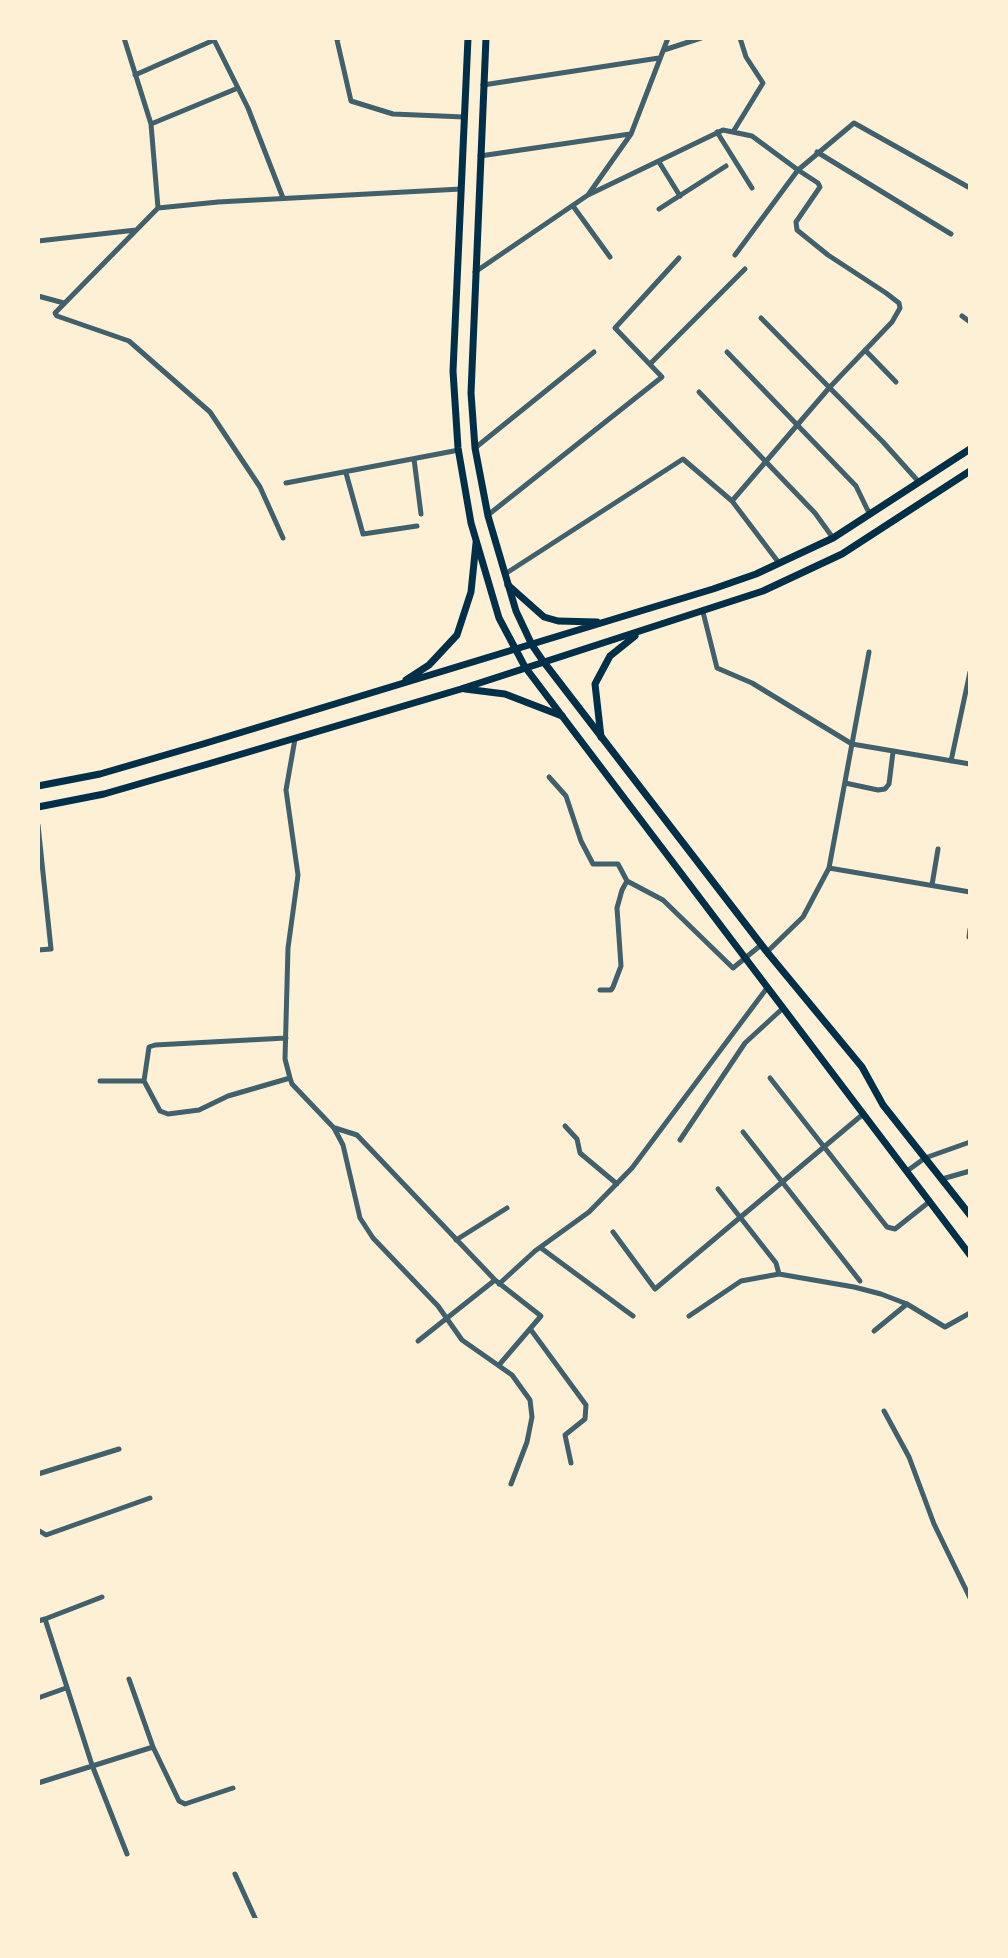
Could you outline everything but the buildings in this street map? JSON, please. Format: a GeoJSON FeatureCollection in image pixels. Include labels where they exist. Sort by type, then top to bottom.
{"type":"FeatureCollection","features":[{"type":"Feature","properties":{"kind":"main road"},"geometry":{"type":"LineString","coordinates":[[468,38],[453,371],[459,450],[476,543],[499,618],[525,667],[970,1255]]}},
{"type":"Feature","properties":{"kind":"main road"},"geometry":{"type":"LineString","coordinates":[[486,38],[473,309],[471,393],[475,448],[488,516],[504,575],[532,645],[761,945],[862,1067],[883,1105],[970,1215]]}},
{"type":"Feature","properties":{"kind":"main road"},"geometry":{"type":"LineString","coordinates":[[457,271],[475,272]]}},
{"type":"Feature","properties":{"kind":"main road"},"geometry":{"type":"LineString","coordinates":[[38,786],[100,774],[713,589],[779,564],[833,538],[970,449]]}},
{"type":"Feature","properties":{"kind":"main road"},"geometry":{"type":"LineString","coordinates":[[38,807],[104,794],[295,739],[763,591],[842,554],[969,474]]}},
{"type":"Feature","properties":{"kind":"main road"},"geometry":{"type":"LineString","coordinates":[[921,480],[933,494]]}},
{"type":"Feature","properties":{"kind":"main road"},"geometry":{"type":"LineString","coordinates":[[398,686],[429,665],[457,635],[471,592],[476,543]]}},
{"type":"Feature","properties":{"kind":"main road"},"geometry":{"type":"LineString","coordinates":[[508,585],[544,617],[607,622]]}},
{"type":"Feature","properties":{"kind":"main road"},"geometry":{"type":"LineString","coordinates":[[601,737],[595,684],[610,656],[640,632]]}},
{"type":"Feature","properties":{"kind":"main road"},"geometry":{"type":"LineString","coordinates":[[461,689],[505,694],[562,716]]}},
{"type":"Feature","properties":{"kind":"street"},"geometry":{"type":"LineString","coordinates":[[124,38],[151,124],[158,208]]}},
{"type":"Feature","properties":{"kind":"street"},"geometry":{"type":"LineString","coordinates":[[339,38],[351,101],[393,114],[464,117]]}},
{"type":"Feature","properties":{"kind":"street"},"geometry":{"type":"LineString","coordinates":[[588,195],[631,134],[668,38]]}},
{"type":"Feature","properties":{"kind":"street"},"geometry":{"type":"LineString","coordinates":[[663,50],[701,38]]}},
{"type":"Feature","properties":{"kind":"street"},"geometry":{"type":"LineString","coordinates":[[733,132],[763,83],[746,57],[740,38]]}},
{"type":"Feature","properties":{"kind":"street"},"geometry":{"type":"LineString","coordinates":[[135,75],[214,39],[238,88],[283,198]]}},
{"type":"Feature","properties":{"kind":"street"},"geometry":{"type":"LineString","coordinates":[[483,85],[660,58]]}},
{"type":"Feature","properties":{"kind":"street"},"geometry":{"type":"LineString","coordinates":[[151,124],[238,88]]}},
{"type":"Feature","properties":{"kind":"street"},"geometry":{"type":"LineString","coordinates":[[735,255],[798,170],[854,123],[970,188]]}},
{"type":"Feature","properties":{"kind":"street"},"geometry":{"type":"LineString","coordinates":[[475,272],[588,195],[723,130],[752,136],[818,183],[820,187],[796,222],[797,230],[900,305],[892,322],[829,388],[732,501]]}},
{"type":"Feature","properties":{"kind":"street"},"geometry":{"type":"LineString","coordinates":[[717,132],[752,188]]}},
{"type":"Feature","properties":{"kind":"street"},"geometry":{"type":"LineString","coordinates":[[480,156],[631,134]]}},
{"type":"Feature","properties":{"kind":"street"},"geometry":{"type":"LineString","coordinates":[[817,152],[951,234]]}},
{"type":"Feature","properties":{"kind":"street"},"geometry":{"type":"LineString","coordinates":[[659,162],[680,196]]}},
{"type":"Feature","properties":{"kind":"street"},"geometry":{"type":"LineString","coordinates":[[659,209],[726,166]]}},
{"type":"Feature","properties":{"kind":"street"},"geometry":{"type":"LineString","coordinates":[[283,538],[260,487],[210,412],[129,341],[57,316],[57,310],[158,208],[461,189]]}},
{"type":"Feature","properties":{"kind":"street"},"geometry":{"type":"LineString","coordinates":[[573,206],[610,257]]}},
{"type":"Feature","properties":{"kind":"street"},"geometry":{"type":"LineString","coordinates":[[38,241],[137,230]]}},
{"type":"Feature","properties":{"kind":"street"},"geometry":{"type":"LineString","coordinates":[[488,516],[662,377],[615,328],[679,258]]}},
{"type":"Feature","properties":{"kind":"street"},"geometry":{"type":"LineString","coordinates":[[650,364],[745,269]]}},
{"type":"Feature","properties":{"kind":"street"},"geometry":{"type":"LineString","coordinates":[[38,296],[64,303]]}},
{"type":"Feature","properties":{"kind":"street"},"geometry":{"type":"LineString","coordinates":[[962,316],[970,322]]}},
{"type":"Feature","properties":{"kind":"street"},"geometry":{"type":"LineString","coordinates":[[761,318],[921,480]]}},
{"type":"Feature","properties":{"kind":"street"},"geometry":{"type":"LineString","coordinates":[[865,350],[896,382]]}},
{"type":"Feature","properties":{"kind":"street"},"geometry":{"type":"LineString","coordinates":[[475,448],[594,352]]}},
{"type":"Feature","properties":{"kind":"street"},"geometry":{"type":"LineString","coordinates":[[727,352],[856,486],[870,515]]}},
{"type":"Feature","properties":{"kind":"street"},"geometry":{"type":"LineString","coordinates":[[699,392],[815,513],[833,538]]}},
{"type":"Feature","properties":{"kind":"street"},"geometry":{"type":"LineString","coordinates":[[286,483],[459,450]]}},
{"type":"Feature","properties":{"kind":"street"},"geometry":{"type":"LineString","coordinates":[[414,459],[421,514]]}},
{"type":"Feature","properties":{"kind":"street"},"geometry":{"type":"LineString","coordinates":[[504,575],[683,459],[732,501],[779,564]]}},
{"type":"Feature","properties":{"kind":"street"},"geometry":{"type":"LineString","coordinates":[[346,473],[363,534],[417,526]]}},
{"type":"Feature","properties":{"kind":"street"},"geometry":{"type":"LineString","coordinates":[[703,612],[717,668],[752,683],[852,744],[970,764]]}},
{"type":"Feature","properties":{"kind":"street"},"geometry":{"type":"LineString","coordinates":[[767,952],[803,917],[829,868],[869,652]]}},
{"type":"Feature","properties":{"kind":"street"},"geometry":{"type":"LineString","coordinates":[[951,761],[970,672]]}},
{"type":"Feature","properties":{"kind":"street"},"geometry":{"type":"LineString","coordinates":[[295,739],[286,790],[298,875],[288,948],[285,1059],[290,1078],[292,1084],[334,1128],[349,1164],[360,1218],[373,1238],[438,1306],[462,1340],[512,1375],[530,1400],[527,1442],[511,1484]]}},
{"type":"Feature","properties":{"kind":"street"},"geometry":{"type":"LineString","coordinates":[[845,783],[885,789],[889,784],[893,752]]}},
{"type":"Feature","properties":{"kind":"street"},"geometry":{"type":"LineString","coordinates":[[549,777],[566,796],[581,841],[593,864],[618,864],[627,881],[663,900],[733,968],[761,945]]}},
{"type":"Feature","properties":{"kind":"street"},"geometry":{"type":"LineString","coordinates":[[38,825],[51,949],[38,950]]}},
{"type":"Feature","properties":{"kind":"street"},"geometry":{"type":"LineString","coordinates":[[932,885],[938,849]]}},
{"type":"Feature","properties":{"kind":"street"},"geometry":{"type":"LineString","coordinates":[[829,868],[970,892]]}},
{"type":"Feature","properties":{"kind":"street"},"geometry":{"type":"LineString","coordinates":[[600,990],[613,987],[621,966],[617,908],[627,881]]}},
{"type":"Feature","properties":{"kind":"street"},"geometry":{"type":"LineString","coordinates":[[969,937],[970,929]]}},
{"type":"Feature","properties":{"kind":"street"},"geometry":{"type":"LineString","coordinates":[[418,1341],[589,1212],[617,1184],[767,988]]}},
{"type":"Feature","properties":{"kind":"street"},"geometry":{"type":"LineString","coordinates":[[680,1140],[745,1043],[782,1009]]}},
{"type":"Feature","properties":{"kind":"street"},"geometry":{"type":"LineString","coordinates":[[286,1038],[155,1045],[149,1047],[144,1081],[160,1111],[168,1114],[199,1110],[228,1096],[290,1078]]}},
{"type":"Feature","properties":{"kind":"street"},"geometry":{"type":"LineString","coordinates":[[770,1078],[891,1229],[903,1224],[929,1202]]}},
{"type":"Feature","properties":{"kind":"street"},"geometry":{"type":"LineString","coordinates":[[100,1081],[144,1081]]}},
{"type":"Feature","properties":{"kind":"street"},"geometry":{"type":"LineString","coordinates":[[613,1232],[655,1289],[862,1115]]}},
{"type":"Feature","properties":{"kind":"street"},"geometry":{"type":"LineString","coordinates":[[565,1126],[577,1139],[580,1153],[617,1184]]}},
{"type":"Feature","properties":{"kind":"street"},"geometry":{"type":"LineString","coordinates":[[334,1128],[357,1135],[497,1282],[541,1316],[499,1365]]}},
{"type":"Feature","properties":{"kind":"street"},"geometry":{"type":"LineString","coordinates":[[743,1132],[860,1281]]}},
{"type":"Feature","properties":{"kind":"street"},"geometry":{"type":"LineString","coordinates":[[906,1172],[925,1158],[970,1142]]}},
{"type":"Feature","properties":{"kind":"street"},"geometry":{"type":"LineString","coordinates":[[942,1179],[970,1171]]}},
{"type":"Feature","properties":{"kind":"street"},"geometry":{"type":"LineString","coordinates":[[718,1189],[776,1263],[779,1274]]}},
{"type":"Feature","properties":{"kind":"street"},"geometry":{"type":"LineString","coordinates":[[456,1240],[507,1208]]}},
{"type":"Feature","properties":{"kind":"street"},"geometry":{"type":"LineString","coordinates":[[541,1248],[633,1316]]}},
{"type":"Feature","properties":{"kind":"street"},"geometry":{"type":"LineString","coordinates":[[689,1316],[741,1281],[779,1274],[854,1287],[907,1304],[945,1327],[970,1313]]}},
{"type":"Feature","properties":{"kind":"street"},"geometry":{"type":"LineString","coordinates":[[874,1331],[907,1304]]}},
{"type":"Feature","properties":{"kind":"street"},"geometry":{"type":"LineString","coordinates":[[531,1330],[586,1405],[585,1419],[565,1435],[571,1463]]}},
{"type":"Feature","properties":{"kind":"street"},"geometry":{"type":"LineString","coordinates":[[884,1411],[909,1457],[934,1524],[970,1598]]}},
{"type":"Feature","properties":{"kind":"street"},"geometry":{"type":"LineString","coordinates":[[38,1474],[119,1449]]}},
{"type":"Feature","properties":{"kind":"street"},"geometry":{"type":"LineString","coordinates":[[38,1530],[46,1535],[150,1498]]}},
{"type":"Feature","properties":{"kind":"street"},"geometry":{"type":"LineString","coordinates":[[38,1621],[102,1597]]}},
{"type":"Feature","properties":{"kind":"street"},"geometry":{"type":"LineString","coordinates":[[45,1619],[92,1765],[127,1854]]}},
{"type":"Feature","properties":{"kind":"street"},"geometry":{"type":"LineString","coordinates":[[129,1679],[153,1747],[179,1801],[185,1804],[233,1788]]}},
{"type":"Feature","properties":{"kind":"street"},"geometry":{"type":"LineString","coordinates":[[38,1698],[66,1688]]}},
{"type":"Feature","properties":{"kind":"street"},"geometry":{"type":"LineString","coordinates":[[38,1783],[153,1747]]}},
{"type":"Feature","properties":{"kind":"street"},"geometry":{"type":"LineString","coordinates":[[235,1874],[256,1920]]}}]}
